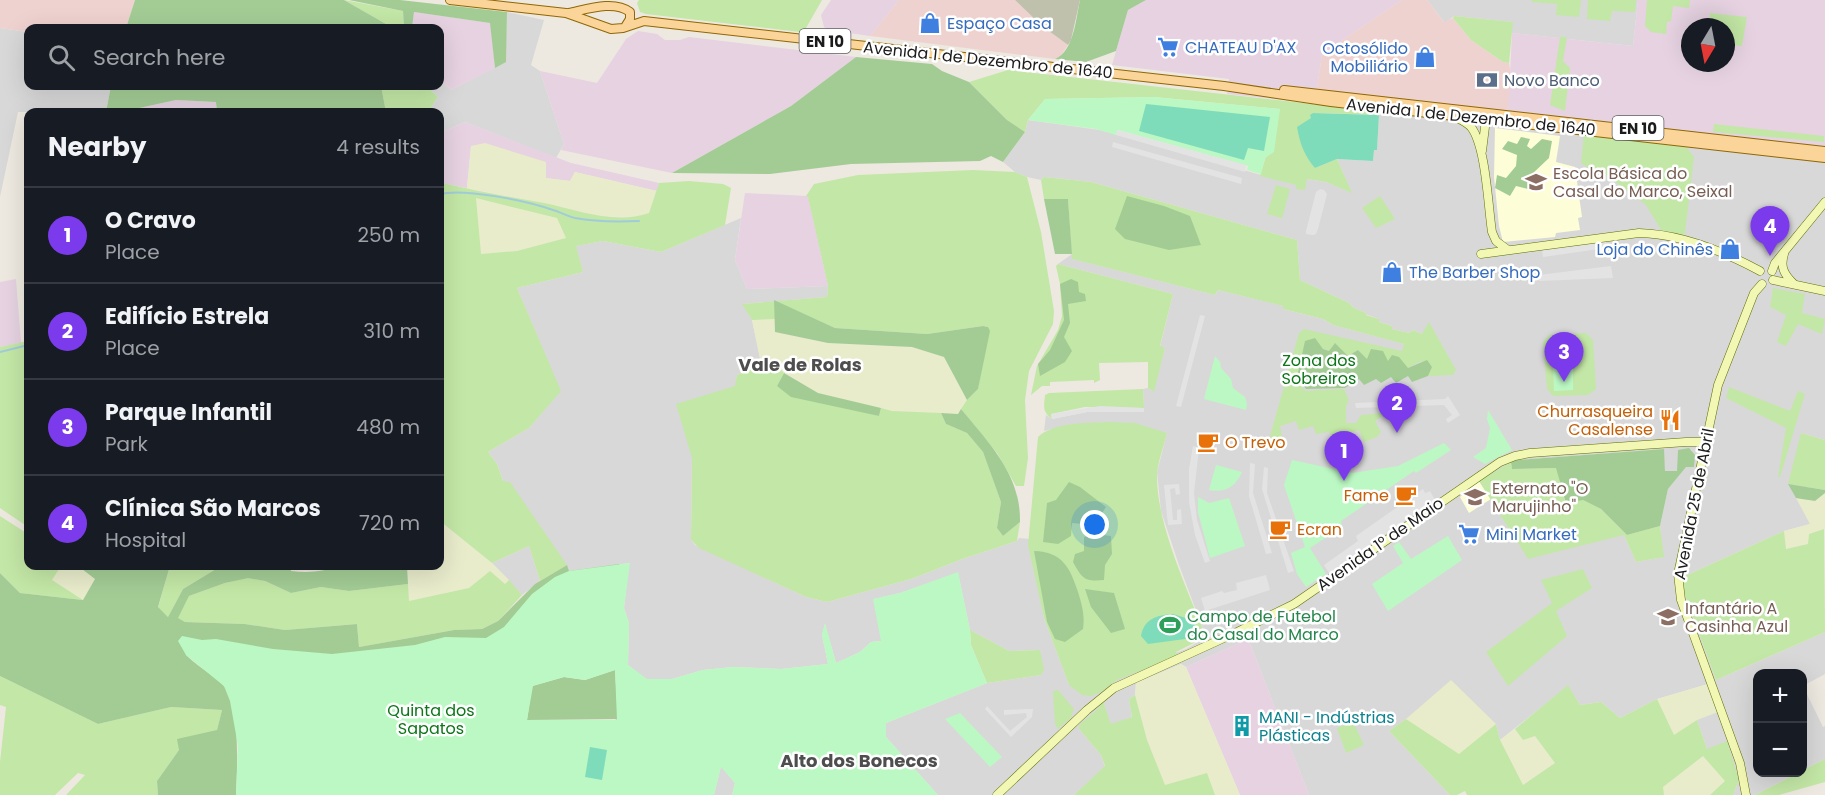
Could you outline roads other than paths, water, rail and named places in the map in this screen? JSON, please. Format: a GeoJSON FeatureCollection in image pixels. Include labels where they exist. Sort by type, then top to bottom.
{"type":"FeatureCollection","features":[{"type":"Feature","properties":{"kind":"main road"},"geometry":{"type":"LineString","coordinates":[[450,0],[566,13],[611,29],[625,27],[630,19],[630,12],[619,6],[602,5],[566,13]]}},
{"type":"Feature","properties":{"kind":"main road"},"geometry":{"type":"LineString","coordinates":[[599,25],[596,15],[602,5]]}},
{"type":"Feature","properties":{"kind":"main road","name":"Avenida 1 de Dezembro de 1640"},"geometry":{"type":"LineString","coordinates":[[630,12],[644,21]]}},
{"type":"Feature","properties":{"kind":"main road","name":"Avenida 1 de Dezembro de 1640"},"geometry":{"type":"LineString","coordinates":[[625,27],[644,21],[1224,86],[1338,95],[1825,151]]}},
{"type":"Feature","properties":{"kind":"main road","name":"Avenida 1 de Dezembro de 1640"},"geometry":{"type":"LineString","coordinates":[[1224,86],[1331,102],[1825,158]]}},
{"type":"Feature","properties":{"kind":"main road"},"geometry":{"type":"LineString","coordinates":[[1445,114],[1465,122],[1472,128],[1482,155],[1492,232],[1496,241],[1508,250]]}},
{"type":"Feature","properties":{"kind":"main road"},"geometry":{"type":"LineString","coordinates":[[1482,155],[1486,119]]}},
{"type":"Feature","properties":{"kind":"main road"},"geometry":{"type":"LineString","coordinates":[[1825,202],[1775,263],[1772,275],[1768,284],[1762,284],[1758,276],[1765,268],[1772,275],[1794,284],[1825,291]]}},
{"type":"Feature","properties":{"kind":"main road"},"geometry":{"type":"LineString","coordinates":[[1492,232],[1488,246],[1481,254],[1639,232],[1661,234],[1697,245],[1760,271]]}},
{"type":"Feature","properties":{"kind":"main road"},"geometry":{"type":"LineString","coordinates":[[1785,252],[1782,261],[1783,271],[1794,284]]}},
{"type":"Feature","properties":{"kind":"main road","name":"Avenida 25 de Abril"},"geometry":{"type":"LineString","coordinates":[[1746,795],[1740,763],[1678,589],[1679,566],[1721,376],[1754,293],[1762,284]]}},
{"type":"Feature","properties":{"kind":"main road","name":"Avenida 1º de Maio"},"geometry":{"type":"LineString","coordinates":[[997,795],[1087,710],[1114,688],[1294,604],[1500,462],[1530,453],[1706,442]]}},
{"type":"Feature","properties":{"kind":"waterway"},"geometry":{"type":"LineString","coordinates":[[444,194],[464,193],[513,199],[583,219],[639,221]]}},
{"type":"Feature","properties":{"kind":"waterway"},"geometry":{"type":"LineString","coordinates":[[0,352],[24,346]]}},
{"type":"Feature","properties":{"kind":"place","name":"Espaço Casa"},"geometry":{"type":"Point","coordinates":[930,23]}},
{"type":"Feature","properties":{"kind":"place","name":"CHATEAU D'AX"},"geometry":{"type":"Point","coordinates":[1168,47]}},
{"type":"Feature","properties":{"kind":"place","name":"Octosólido Mobiliário"},"geometry":{"type":"Point","coordinates":[1425,57]}},
{"type":"Feature","properties":{"kind":"place","name":"Novo Banco"},"geometry":{"type":"Point","coordinates":[1487,80]}},
{"type":"Feature","properties":{"kind":"place","name":"Escola Básica do Casal do Marco, Seixal"},"geometry":{"type":"Point","coordinates":[1536,182]}},
{"type":"Feature","properties":{"kind":"place","name":"Loja do Chinês"},"geometry":{"type":"Point","coordinates":[1730,249]}},
{"type":"Feature","properties":{"kind":"place","name":"Clínica São Marcos"},"geometry":{"type":"Point","coordinates":[1770,256]}},
{"type":"Feature","properties":{"kind":"place","name":"The Barber Shop"},"geometry":{"type":"Point","coordinates":[1392,272]}},
{"type":"Feature","properties":{"kind":"place","name":"Parque Infantil"},"geometry":{"type":"Point","coordinates":[1564,382]}},
{"type":"Feature","properties":{"kind":"place","name":"Churrasqueira Casalense"},"geometry":{"type":"Point","coordinates":[1670,420]}},
{"type":"Feature","properties":{"kind":"place","name":"Edifício Estrela"},"geometry":{"type":"Point","coordinates":[1397,433]}},
{"type":"Feature","properties":{"kind":"place","name":"O Trevo"},"geometry":{"type":"Point","coordinates":[1208,442]}},
{"type":"Feature","properties":{"kind":"place","name":"O Cravo"},"geometry":{"type":"Point","coordinates":[1344,481]}},
{"type":"Feature","properties":{"kind":"place","name":"Fame"},"geometry":{"type":"Point","coordinates":[1406,495]}},
{"type":"Feature","properties":{"kind":"place","name":"Externato \"O Marujinho\""},"geometry":{"type":"Point","coordinates":[1475,497]}},
{"type":"Feature","properties":{"kind":"place","name":"Ecran"},"geometry":{"type":"Point","coordinates":[1280,529]}},
{"type":"Feature","properties":{"kind":"place","name":"Mini Market"},"geometry":{"type":"Point","coordinates":[1469,534]}},
{"type":"Feature","properties":{"kind":"place","name":"Infantário A Casinha Azul"},"geometry":{"type":"Point","coordinates":[1668,617]}},
{"type":"Feature","properties":{"kind":"place","name":"Campo de Futebol do Casal do Marco"},"geometry":{"type":"Point","coordinates":[1170,625]}},
{"type":"Feature","properties":{"kind":"place","name":"MANI - Indústrias Plásticas"},"geometry":{"type":"Point","coordinates":[1242,726]}},
{"type":"Feature","properties":{"kind":"district","name":"Vale de Rolas"},"geometry":{"type":"Point","coordinates":[800,364]}},
{"type":"Feature","properties":{"kind":"district","name":"Alto dos Bonecos"},"geometry":{"type":"Point","coordinates":[859,760]}},
{"type":"Feature","properties":{"kind":"park label","name":"Zona dos Sobreiros"},"geometry":{"type":"Point","coordinates":[1319,369]}},
{"type":"Feature","properties":{"kind":"park label","name":"Quinta dos Sapatos"},"geometry":{"type":"Point","coordinates":[431,719]}}]}
